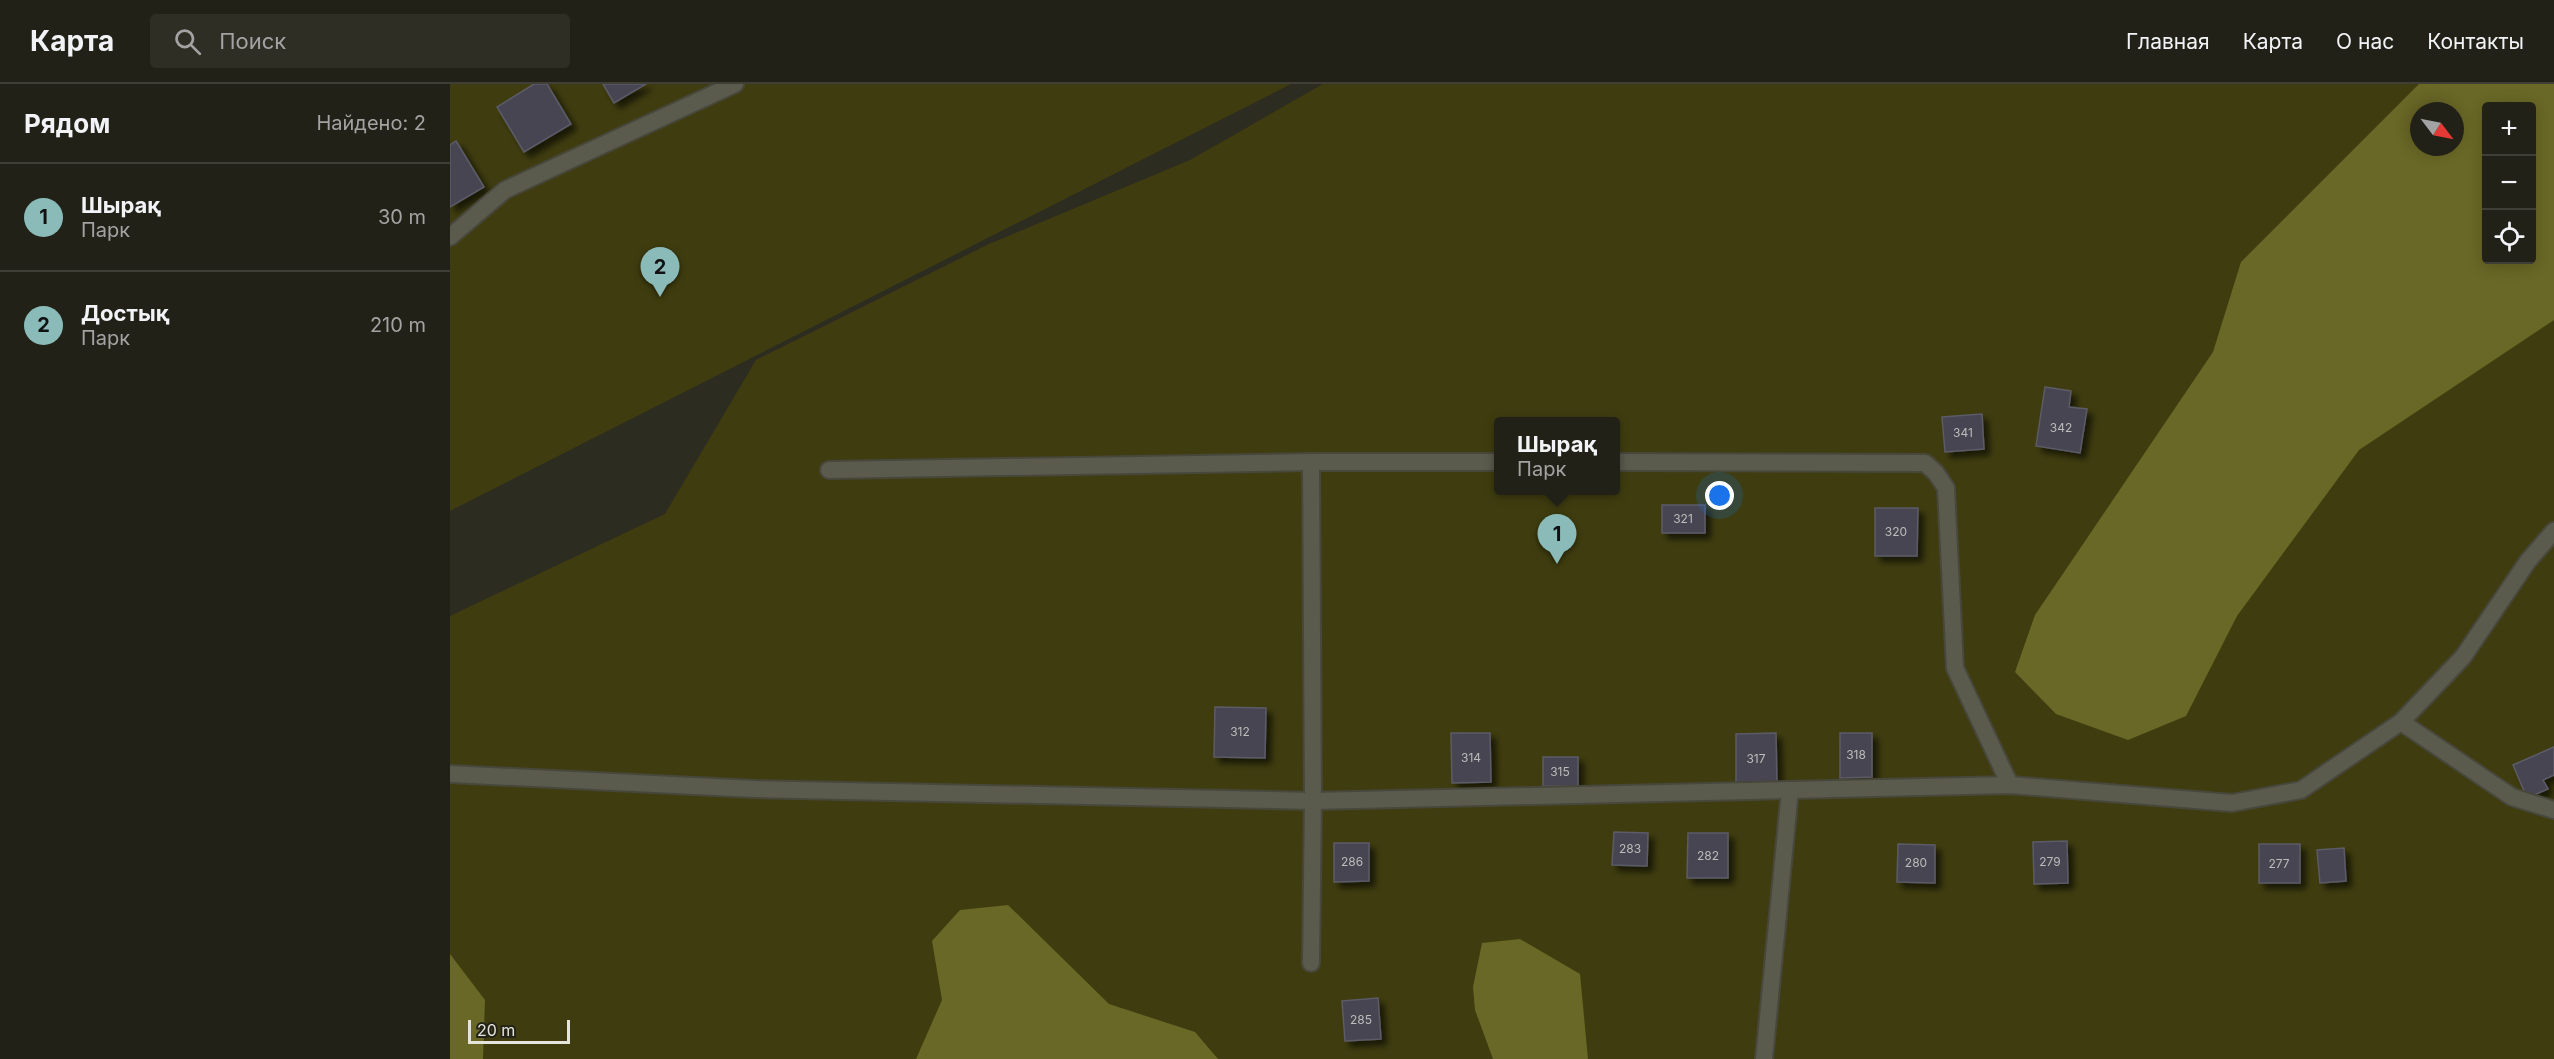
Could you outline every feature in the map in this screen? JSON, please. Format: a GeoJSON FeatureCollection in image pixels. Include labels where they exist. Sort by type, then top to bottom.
{"type":"FeatureCollection","features":[{"type":"Feature","properties":{"kind":"street"},"geometry":{"type":"LineString","coordinates":[[450,237],[505,190],[735,84]]}},
{"type":"Feature","properties":{"kind":"street"},"geometry":{"type":"LineString","coordinates":[[1311,462],[1314,801],[1311,963]]}},
{"type":"Feature","properties":{"kind":"street"},"geometry":{"type":"LineString","coordinates":[[829,470],[1311,462],[1494,462]]}},
{"type":"Feature","properties":{"kind":"street"},"geometry":{"type":"LineString","coordinates":[[1620,462],[1924,463],[1936,473],[1946,488],[1955,668],[2010,785]]}},
{"type":"Feature","properties":{"kind":"street"},"geometry":{"type":"LineString","coordinates":[[450,774],[755,789],[1314,801],[2010,785],[2232,803],[2301,790],[2401,723],[2463,657],[2528,561],[2554,531]]}},
{"type":"Feature","properties":{"kind":"street"},"geometry":{"type":"LineString","coordinates":[[2401,723],[2512,797],[2554,810]]}},
{"type":"Feature","properties":{"kind":"street"},"geometry":{"type":"LineString","coordinates":[[1764,1059],[1790,790]]}},
{"type":"Feature","properties":{"kind":"shaded area"},"geometry":{"type":"Polygon","coordinates":[[[450,84],[1291,84],[450,511],[450,84]]]}},
{"type":"Feature","properties":{"kind":"shaded area"},"geometry":{"type":"Polygon","coordinates":[[[1323,84],[2554,84],[2554,1059],[450,1059],[450,616],[665,514],[756,360],[989,244],[1190,160],[1323,84]]]}},
{"type":"Feature","properties":{"kind":"shaded area"},"geometry":{"type":"Polygon","coordinates":[[[2419,84],[2554,84],[2554,320],[2359,450],[2237,616],[2186,716],[2128,740],[2056,714],[2015,672],[2035,615],[2213,352],[2241,262],[2419,84]]]}},
{"type":"Feature","properties":{"kind":"shaded area"},"geometry":{"type":"Polygon","coordinates":[[[1008,905],[1109,1004],[1195,1032],[1218,1059],[916,1059],[942,1000],[932,941],[960,910],[1008,905]]]}},
{"type":"Feature","properties":{"kind":"shaded area"},"geometry":{"type":"Polygon","coordinates":[[[1520,939],[1580,974],[1588,1059],[1493,1059],[1475,1010],[1473,987],[1482,943],[1520,939]]]}},
{"type":"Feature","properties":{"kind":"shaded area"},"geometry":{"type":"Polygon","coordinates":[[[450,954],[485,1000],[483,1059],[450,1059],[450,954]]]}},
{"type":"Feature","properties":{"kind":"building"},"geometry":{"type":"Polygon","coordinates":[[[534,84],[547,84],[571,124],[524,152],[497,107],[534,84]]]}},
{"type":"Feature","properties":{"kind":"building"},"geometry":{"type":"Polygon","coordinates":[[[603,84],[646,84],[614,103],[603,84]]]}},
{"type":"Feature","properties":{"kind":"building"},"geometry":{"type":"Polygon","coordinates":[[[456,141],[484,187],[450,207],[450,145],[456,141]]]}},
{"type":"Feature","properties":{"kind":"building"},"geometry":{"type":"Polygon","coordinates":[[[2045,387],[2071,391],[2069,407],[2087,409],[2080,453],[2036,446],[2045,387]]]}},
{"type":"Feature","properties":{"kind":"building"},"geometry":{"type":"Polygon","coordinates":[[[1982,414],[1984,449],[1945,452],[1942,417],[1982,414]]]}},
{"type":"Feature","properties":{"kind":"building"},"geometry":{"type":"Polygon","coordinates":[[[1662,505],[1705,505],[1705,533],[1662,533],[1662,505]]]}},
{"type":"Feature","properties":{"kind":"building"},"geometry":{"type":"Polygon","coordinates":[[[1875,508],[1918,508],[1917,556],[1875,556],[1875,508]]]}},
{"type":"Feature","properties":{"kind":"building"},"geometry":{"type":"Polygon","coordinates":[[[1215,707],[1266,708],[1265,758],[1214,757],[1215,707]]]}},
{"type":"Feature","properties":{"kind":"building"},"geometry":{"type":"Polygon","coordinates":[[[1451,733],[1490,733],[1491,782],[1452,783],[1451,733]]]}},
{"type":"Feature","properties":{"kind":"building"},"geometry":{"type":"Polygon","coordinates":[[[1776,733],[1777,785],[1736,785],[1736,734],[1776,733]]]}},
{"type":"Feature","properties":{"kind":"building"},"geometry":{"type":"Polygon","coordinates":[[[1840,733],[1872,733],[1872,777],[1840,778],[1840,733]]]}},
{"type":"Feature","properties":{"kind":"building"},"geometry":{"type":"Polygon","coordinates":[[[2554,747],[2554,775],[2543,780],[2548,789],[2527,798],[2513,765],[2554,747]]]}},
{"type":"Feature","properties":{"kind":"building"},"geometry":{"type":"Polygon","coordinates":[[[1543,757],[1578,757],[1578,786],[1543,786],[1543,757]]]}},
{"type":"Feature","properties":{"kind":"building"},"geometry":{"type":"Polygon","coordinates":[[[1614,832],[1648,833],[1647,866],[1612,865],[1614,832]]]}},
{"type":"Feature","properties":{"kind":"building"},"geometry":{"type":"Polygon","coordinates":[[[1688,833],[1728,833],[1728,878],[1687,878],[1688,833]]]}},
{"type":"Feature","properties":{"kind":"building"},"geometry":{"type":"Polygon","coordinates":[[[2067,841],[2068,883],[2034,884],[2033,842],[2067,841]]]}},
{"type":"Feature","properties":{"kind":"building"},"geometry":{"type":"Polygon","coordinates":[[[1334,843],[1369,843],[1369,881],[1334,882],[1334,843]]]}},
{"type":"Feature","properties":{"kind":"building"},"geometry":{"type":"Polygon","coordinates":[[[1898,844],[1935,845],[1935,883],[1897,882],[1898,844]]]}},
{"type":"Feature","properties":{"kind":"building"},"geometry":{"type":"Polygon","coordinates":[[[2259,844],[2300,844],[2300,883],[2259,883],[2259,844]]]}},
{"type":"Feature","properties":{"kind":"building"},"geometry":{"type":"Polygon","coordinates":[[[2344,848],[2346,881],[2320,883],[2317,850],[2344,848]]]}},
{"type":"Feature","properties":{"kind":"building"},"geometry":{"type":"Polygon","coordinates":[[[1378,998],[1381,1039],[1345,1041],[1342,1001],[1378,998]]]}},
{"type":"Feature","properties":{"kind":"place","name":"Достық"},"geometry":{"type":"Point","coordinates":[660,297]}},
{"type":"Feature","properties":{"kind":"place","name":"Шырақ"},"geometry":{"type":"Point","coordinates":[1557,564]}}]}
